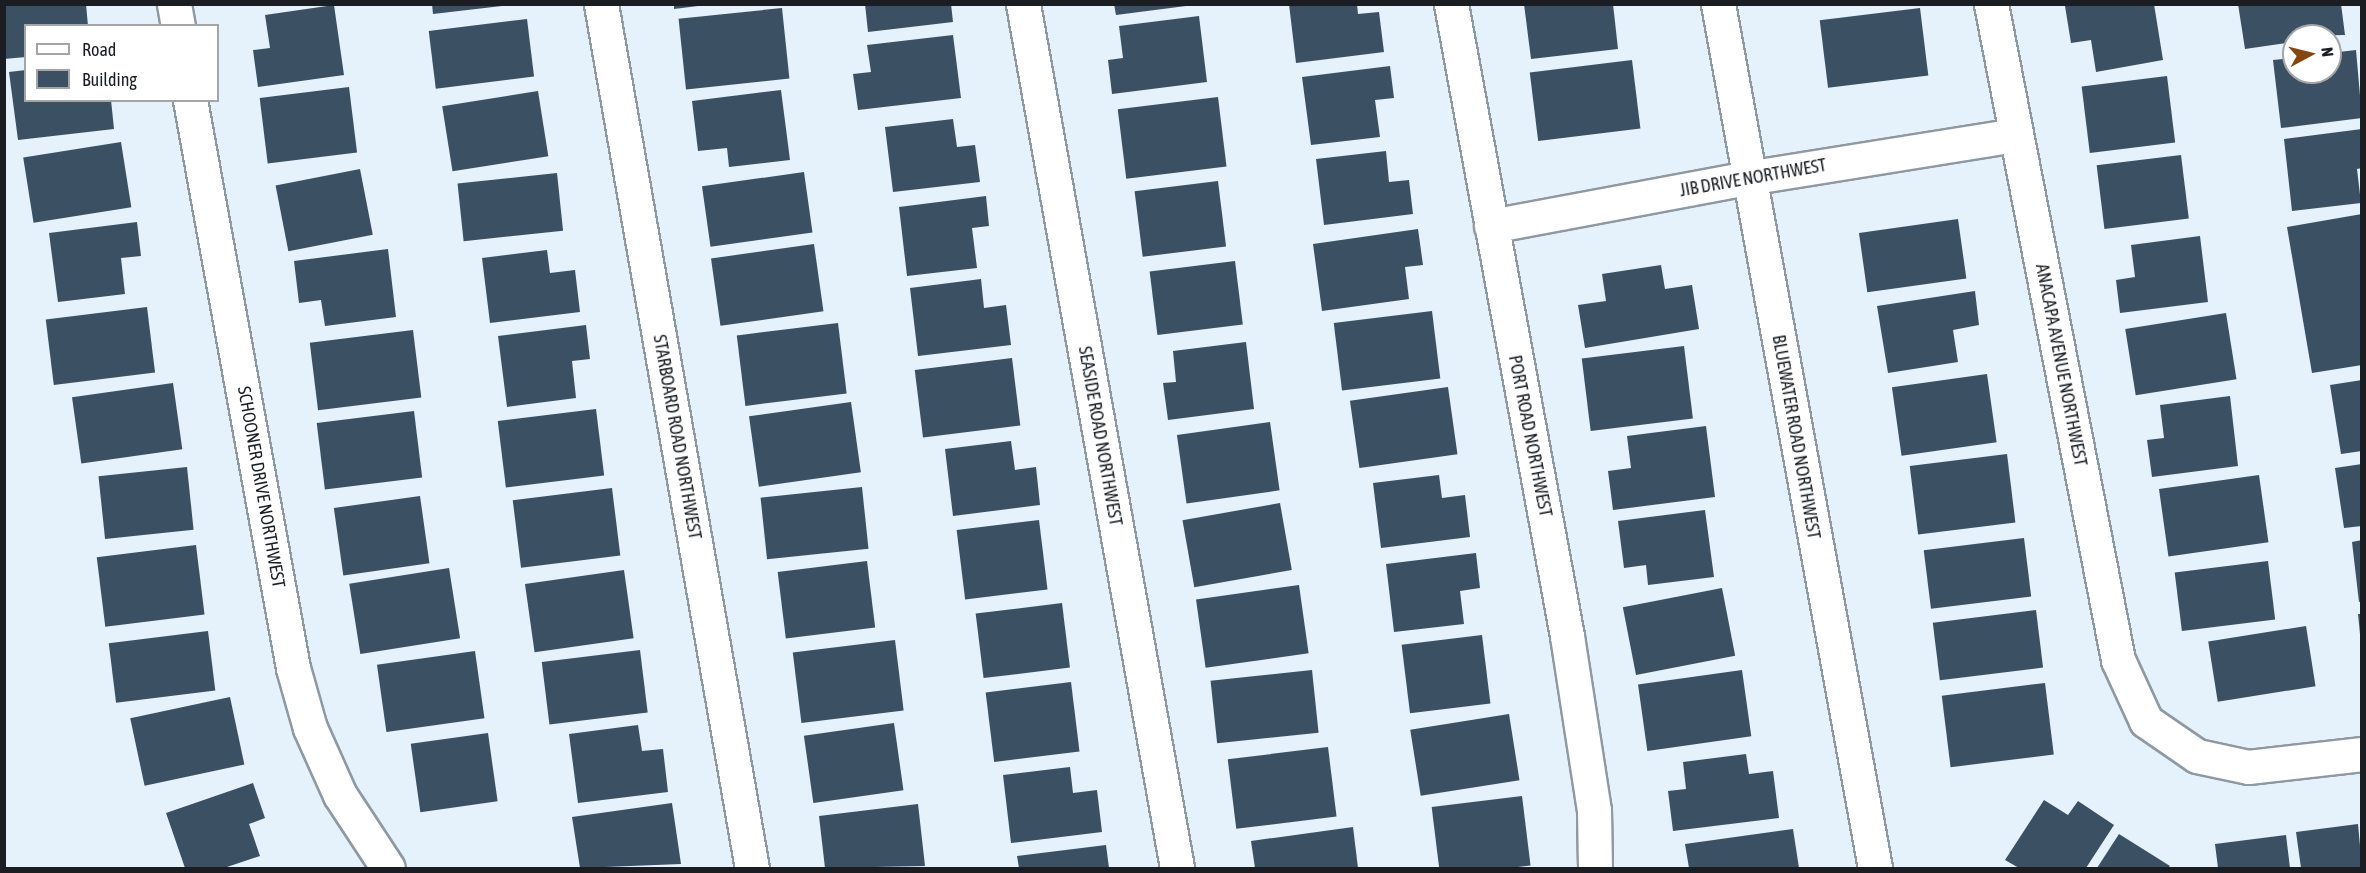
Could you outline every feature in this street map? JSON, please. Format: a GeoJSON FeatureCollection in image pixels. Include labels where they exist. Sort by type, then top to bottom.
{"type":"FeatureCollection","features":[{"type":"Feature","properties":{"kind":"street"},"geometry":{"type":"LineString","coordinates":[[174,4],[178,24]]}},
{"type":"Feature","properties":{"kind":"street","name":"STARBOARD ROAD NORTHWEST"},"geometry":{"type":"LineString","coordinates":[[601,4],[753,868]]}},
{"type":"Feature","properties":{"kind":"street","name":"SEASIDE ROAD NORTHWEST"},"geometry":{"type":"LineString","coordinates":[[1023,4],[1177,868]]}},
{"type":"Feature","properties":{"kind":"street","name":"PORT ROAD NORTHWEST"},"geometry":{"type":"LineString","coordinates":[[1451,4],[1567,636],[1594,810],[1595,868]]}},
{"type":"Feature","properties":{"kind":"street","name":"BLUEWATER ROAD NORTHWEST"},"geometry":{"type":"LineString","coordinates":[[1718,4],[1747,177],[1875,868]]}},
{"type":"Feature","properties":{"kind":"street","name":"ANACAPA AVENUE NORTHWEST"},"geometry":{"type":"LineString","coordinates":[[1991,4],[2118,660],[2146,721],[2197,756],[2248,767],[2361,754]]}},
{"type":"Feature","properties":{"kind":"street","name":"SCHOONER DRIVE NORTHWEST"},"geometry":{"type":"LineString","coordinates":[[190,102],[293,668],[310,728],[340,795],[383,863]]}},
{"type":"Feature","properties":{"kind":"street","name":"JIB DRIVE NORTHWEST"},"geometry":{"type":"LineString","coordinates":[[1491,226],[1747,177],[2015,135]]}},
{"type":"Feature","properties":{"kind":"building"},"geometry":{"type":"Polygon","coordinates":[[[4,4],[86,4],[88,24],[24,24],[24,57],[4,59],[4,4]]]}},
{"type":"Feature","properties":{"kind":"building"},"geometry":{"type":"Polygon","coordinates":[[[432,4],[502,4],[502,6],[433,14],[432,4]]]}},
{"type":"Feature","properties":{"kind":"building"},"geometry":{"type":"Polygon","coordinates":[[[674,4],[698,4],[698,6],[674,9],[674,4]]]}},
{"type":"Feature","properties":{"kind":"building"},"geometry":{"type":"Polygon","coordinates":[[[865,4],[951,4],[953,22],[868,32],[865,4]]]}},
{"type":"Feature","properties":{"kind":"building"},"geometry":{"type":"Polygon","coordinates":[[[1114,4],[1186,4],[1186,6],[1116,15],[1114,4]]]}},
{"type":"Feature","properties":{"kind":"building"},"geometry":{"type":"Polygon","coordinates":[[[1289,4],[1357,4],[1358,14],[1379,12],[1384,52],[1296,63],[1289,4]]]}},
{"type":"Feature","properties":{"kind":"building"},"geometry":{"type":"Polygon","coordinates":[[[1524,4],[1613,4],[1618,49],[1531,59],[1524,4]]]}},
{"type":"Feature","properties":{"kind":"building"},"geometry":{"type":"Polygon","coordinates":[[[2154,4],[2163,60],[2096,72],[2091,40],[2071,43],[2065,6],[2154,4]]]}},
{"type":"Feature","properties":{"kind":"building"},"geometry":{"type":"Polygon","coordinates":[[[2238,4],[2341,4],[2345,35],[2342,35],[2342,24],[2282,24],[2282,44],[2245,49],[2238,4]]]}},
{"type":"Feature","properties":{"kind":"building"},"geometry":{"type":"Polygon","coordinates":[[[334,5],[344,75],[258,87],[253,50],[270,48],[265,15],[334,5]]]}},
{"type":"Feature","properties":{"kind":"building"},"geometry":{"type":"Polygon","coordinates":[[[782,8],[789,79],[686,89],[679,19],[782,8]]]}},
{"type":"Feature","properties":{"kind":"building"},"geometry":{"type":"Polygon","coordinates":[[[1920,8],[1928,75],[1828,88],[1820,20],[1920,8]]]}},
{"type":"Feature","properties":{"kind":"building"},"geometry":{"type":"Polygon","coordinates":[[[1199,16],[1207,82],[1112,94],[1108,60],[1123,58],[1119,26],[1199,16]]]}},
{"type":"Feature","properties":{"kind":"building"},"geometry":{"type":"Polygon","coordinates":[[[527,19],[534,77],[436,89],[429,31],[527,19]]]}},
{"type":"Feature","properties":{"kind":"building"},"geometry":{"type":"Polygon","coordinates":[[[953,35],[961,98],[858,110],[853,74],[871,72],[867,45],[953,35]]]}},
{"type":"Feature","properties":{"kind":"building"},"geometry":{"type":"Polygon","coordinates":[[[2356,50],[2362,118],[2281,128],[2273,60],[2282,59],[2282,84],[2342,84],[2342,52],[2356,50]]]}},
{"type":"Feature","properties":{"kind":"building"},"geometry":{"type":"Polygon","coordinates":[[[1632,60],[1640,128],[1538,141],[1530,73],[1632,60]]]}},
{"type":"Feature","properties":{"kind":"building"},"geometry":{"type":"Polygon","coordinates":[[[1390,66],[1394,98],[1375,100],[1380,137],[1311,145],[1302,77],[1390,66]]]}},
{"type":"Feature","properties":{"kind":"building"},"geometry":{"type":"Polygon","coordinates":[[[24,70],[24,102],[111,102],[114,129],[18,140],[9,72],[24,70]]]}},
{"type":"Feature","properties":{"kind":"building"},"geometry":{"type":"Polygon","coordinates":[[[2167,76],[2175,143],[2090,153],[2082,86],[2167,76]]]}},
{"type":"Feature","properties":{"kind":"building"},"geometry":{"type":"Polygon","coordinates":[[[349,87],[357,153],[268,163],[260,98],[349,87]]]}},
{"type":"Feature","properties":{"kind":"building"},"geometry":{"type":"Polygon","coordinates":[[[781,90],[790,160],[729,167],[727,148],[698,151],[692,101],[781,90]]]}},
{"type":"Feature","properties":{"kind":"building"},"geometry":{"type":"Polygon","coordinates":[[[538,91],[548,156],[453,171],[442,106],[538,91]]]}},
{"type":"Feature","properties":{"kind":"building"},"geometry":{"type":"Polygon","coordinates":[[[1218,97],[1227,166],[1126,179],[1118,109],[1218,97]]]}},
{"type":"Feature","properties":{"kind":"building"},"geometry":{"type":"Polygon","coordinates":[[[953,119],[957,147],[975,145],[980,182],[893,192],[885,127],[953,119]]]}},
{"type":"Feature","properties":{"kind":"building"},"geometry":{"type":"Polygon","coordinates":[[[2362,129],[2362,168],[2357,169],[2361,203],[2292,211],[2284,139],[2362,129]]]}},
{"type":"Feature","properties":{"kind":"building"},"geometry":{"type":"Polygon","coordinates":[[[121,142],[131,207],[34,223],[23,157],[121,142]]]}},
{"type":"Feature","properties":{"kind":"building"},"geometry":{"type":"Polygon","coordinates":[[[1386,151],[1389,182],[1409,180],[1413,214],[1324,225],[1316,159],[1386,151]]]}},
{"type":"Feature","properties":{"kind":"building"},"geometry":{"type":"Polygon","coordinates":[[[2181,155],[2189,219],[2104,229],[2097,165],[2181,155]]]}},
{"type":"Feature","properties":{"kind":"building"},"geometry":{"type":"Polygon","coordinates":[[[360,169],[373,235],[288,251],[276,185],[360,169]]]}},
{"type":"Feature","properties":{"kind":"building"},"geometry":{"type":"Polygon","coordinates":[[[804,172],[812,232],[710,247],[702,186],[804,172]]]}},
{"type":"Feature","properties":{"kind":"building"},"geometry":{"type":"Polygon","coordinates":[[[557,173],[563,231],[464,241],[458,183],[557,173]]]}},
{"type":"Feature","properties":{"kind":"building"},"geometry":{"type":"Polygon","coordinates":[[[1218,181],[1226,247],[1143,257],[1135,191],[1218,181]]]}},
{"type":"Feature","properties":{"kind":"building"},"geometry":{"type":"Polygon","coordinates":[[[986,196],[989,226],[972,228],[977,268],[907,276],[899,207],[986,196]]]}},
{"type":"Feature","properties":{"kind":"building"},"geometry":{"type":"Polygon","coordinates":[[[2362,214],[2362,365],[2312,373],[2287,227],[2362,214]]]}},
{"type":"Feature","properties":{"kind":"building"},"geometry":{"type":"Polygon","coordinates":[[[1958,219],[1966,278],[1867,292],[1859,233],[1958,219]]]}},
{"type":"Feature","properties":{"kind":"building"},"geometry":{"type":"Polygon","coordinates":[[[137,222],[141,256],[121,258],[125,294],[58,302],[49,233],[137,222]]]}},
{"type":"Feature","properties":{"kind":"building"},"geometry":{"type":"Polygon","coordinates":[[[1418,229],[1423,265],[1405,267],[1409,299],[1322,311],[1313,244],[1418,229]]]}},
{"type":"Feature","properties":{"kind":"building"},"geometry":{"type":"Polygon","coordinates":[[[2200,236],[2208,302],[2120,313],[2116,280],[2135,277],[2131,245],[2200,236]]]}},
{"type":"Feature","properties":{"kind":"building"},"geometry":{"type":"Polygon","coordinates":[[[814,244],[823,311],[720,326],[711,258],[814,244]]]}},
{"type":"Feature","properties":{"kind":"building"},"geometry":{"type":"Polygon","coordinates":[[[388,249],[396,317],[325,326],[321,300],[299,303],[294,261],[388,249]]]}},
{"type":"Feature","properties":{"kind":"building"},"geometry":{"type":"Polygon","coordinates":[[[547,250],[550,273],[575,270],[580,312],[490,323],[482,258],[547,250]]]}},
{"type":"Feature","properties":{"kind":"building"},"geometry":{"type":"Polygon","coordinates":[[[1235,261],[1243,325],[1157,335],[1150,271],[1235,261]]]}},
{"type":"Feature","properties":{"kind":"building"},"geometry":{"type":"Polygon","coordinates":[[[1661,265],[1665,289],[1692,285],[1699,329],[1585,348],[1578,305],[1606,301],[1602,274],[1661,265]]]}},
{"type":"Feature","properties":{"kind":"building"},"geometry":{"type":"Polygon","coordinates":[[[981,279],[984,308],[1006,305],[1011,345],[918,356],[910,288],[981,279]]]}},
{"type":"Feature","properties":{"kind":"building"},"geometry":{"type":"Polygon","coordinates":[[[1975,291],[1979,325],[1953,330],[1958,362],[1888,373],[1877,306],[1975,291]]]}},
{"type":"Feature","properties":{"kind":"building"},"geometry":{"type":"Polygon","coordinates":[[[147,307],[155,373],[54,385],[46,319],[147,307]]]}},
{"type":"Feature","properties":{"kind":"building"},"geometry":{"type":"Polygon","coordinates":[[[1432,311],[1440,378],[1342,391],[1334,323],[1432,311]]]}},
{"type":"Feature","properties":{"kind":"building"},"geometry":{"type":"Polygon","coordinates":[[[2226,313],[2236,379],[2136,395],[2125,329],[2226,313]]]}},
{"type":"Feature","properties":{"kind":"building"},"geometry":{"type":"Polygon","coordinates":[[[838,323],[847,393],[745,406],[737,335],[838,323]]]}},
{"type":"Feature","properties":{"kind":"building"},"geometry":{"type":"Polygon","coordinates":[[[586,325],[590,359],[572,361],[576,398],[507,407],[498,336],[586,325]]]}},
{"type":"Feature","properties":{"kind":"building"},"geometry":{"type":"Polygon","coordinates":[[[413,330],[421,397],[318,410],[310,343],[413,330]]]}},
{"type":"Feature","properties":{"kind":"building"},"geometry":{"type":"Polygon","coordinates":[[[1246,342],[1254,409],[1168,420],[1163,383],[1176,382],[1173,351],[1246,342]]]}},
{"type":"Feature","properties":{"kind":"building"},"geometry":{"type":"Polygon","coordinates":[[[1684,346],[1693,418],[1591,431],[1582,359],[1684,346]]]}},
{"type":"Feature","properties":{"kind":"building"},"geometry":{"type":"Polygon","coordinates":[[[1012,358],[1020,425],[923,437],[915,370],[1012,358]]]}},
{"type":"Feature","properties":{"kind":"building"},"geometry":{"type":"Polygon","coordinates":[[[1987,374],[1997,442],[1902,456],[1892,387],[1987,374]]]}},
{"type":"Feature","properties":{"kind":"building"},"geometry":{"type":"Polygon","coordinates":[[[2362,380],[2362,451],[2341,454],[2330,385],[2362,380]]]}},
{"type":"Feature","properties":{"kind":"building"},"geometry":{"type":"Polygon","coordinates":[[[173,383],[182,449],[81,464],[72,397],[173,383]]]}},
{"type":"Feature","properties":{"kind":"building"},"geometry":{"type":"Polygon","coordinates":[[[1448,387],[1457,454],[1359,468],[1350,401],[1448,387]]]}},
{"type":"Feature","properties":{"kind":"building"},"geometry":{"type":"Polygon","coordinates":[[[2230,396],[2238,466],[2152,477],[2147,440],[2164,438],[2160,405],[2230,396]]]}},
{"type":"Feature","properties":{"kind":"building"},"geometry":{"type":"Polygon","coordinates":[[[851,402],[861,472],[759,487],[749,416],[851,402]]]}},
{"type":"Feature","properties":{"kind":"building"},"geometry":{"type":"Polygon","coordinates":[[[596,409],[604,476],[506,488],[498,421],[596,409]]]}},
{"type":"Feature","properties":{"kind":"building"},"geometry":{"type":"Polygon","coordinates":[[[414,411],[422,478],[325,489],[317,423],[414,411]]]}},
{"type":"Feature","properties":{"kind":"building"},"geometry":{"type":"Polygon","coordinates":[[[1270,422],[1280,490],[1187,503],[1177,435],[1270,422]]]}},
{"type":"Feature","properties":{"kind":"building"},"geometry":{"type":"Polygon","coordinates":[[[1706,426],[1715,497],[1613,510],[1608,471],[1631,468],[1627,436],[1706,426]]]}},
{"type":"Feature","properties":{"kind":"building"},"geometry":{"type":"Polygon","coordinates":[[[1011,441],[1015,470],[1036,467],[1040,505],[953,516],[945,449],[1011,441]]]}},
{"type":"Feature","properties":{"kind":"building"},"geometry":{"type":"Polygon","coordinates":[[[2007,454],[2015,522],[1918,534],[1910,466],[2007,454]]]}},
{"type":"Feature","properties":{"kind":"building"},"geometry":{"type":"Polygon","coordinates":[[[2362,464],[2362,526],[2344,528],[2335,468],[2362,464]]]}},
{"type":"Feature","properties":{"kind":"building"},"geometry":{"type":"Polygon","coordinates":[[[187,467],[194,530],[105,539],[98,476],[187,467]]]}},
{"type":"Feature","properties":{"kind":"building"},"geometry":{"type":"Polygon","coordinates":[[[1439,475],[1442,498],[1465,495],[1470,537],[1381,548],[1373,483],[1439,475]]]}},
{"type":"Feature","properties":{"kind":"building"},"geometry":{"type":"Polygon","coordinates":[[[2259,475],[2268,542],[2168,556],[2159,489],[2259,475]]]}},
{"type":"Feature","properties":{"kind":"building"},"geometry":{"type":"Polygon","coordinates":[[[862,487],[868,549],[767,559],[761,498],[862,487]]]}},
{"type":"Feature","properties":{"kind":"building"},"geometry":{"type":"Polygon","coordinates":[[[612,488],[620,555],[521,568],[513,500],[612,488]]]}},
{"type":"Feature","properties":{"kind":"building"},"geometry":{"type":"Polygon","coordinates":[[[420,496],[429,563],[343,575],[334,508],[420,496]]]}},
{"type":"Feature","properties":{"kind":"building"},"geometry":{"type":"Polygon","coordinates":[[[1280,503],[1292,570],[1194,587],[1183,520],[1280,503]]]}},
{"type":"Feature","properties":{"kind":"building"},"geometry":{"type":"Polygon","coordinates":[[[1705,510],[1714,577],[1648,585],[1646,565],[1624,568],[1618,521],[1705,510]]]}},
{"type":"Feature","properties":{"kind":"building"},"geometry":{"type":"Polygon","coordinates":[[[1039,520],[1048,589],[965,600],[957,530],[1039,520]]]}},
{"type":"Feature","properties":{"kind":"building"},"geometry":{"type":"Polygon","coordinates":[[[2024,538],[2031,597],[1931,609],[1924,550],[2024,538]]]}},
{"type":"Feature","properties":{"kind":"building"},"geometry":{"type":"Polygon","coordinates":[[[2362,540],[2362,601],[2359,602],[2352,542],[2362,540]]]}},
{"type":"Feature","properties":{"kind":"building"},"geometry":{"type":"Polygon","coordinates":[[[196,545],[205,614],[105,627],[97,557],[196,545]]]}},
{"type":"Feature","properties":{"kind":"building"},"geometry":{"type":"Polygon","coordinates":[[[1476,553],[1480,588],[1460,591],[1464,624],[1394,632],[1386,564],[1476,553]]]}},
{"type":"Feature","properties":{"kind":"building"},"geometry":{"type":"Polygon","coordinates":[[[867,561],[875,628],[786,638],[778,572],[867,561]]]}},
{"type":"Feature","properties":{"kind":"building"},"geometry":{"type":"Polygon","coordinates":[[[2268,561],[2275,620],[2182,631],[2175,572],[2268,561]]]}},
{"type":"Feature","properties":{"kind":"building"},"geometry":{"type":"Polygon","coordinates":[[[449,568],[460,638],[360,654],[349,584],[449,568]]]}},
{"type":"Feature","properties":{"kind":"building"},"geometry":{"type":"Polygon","coordinates":[[[624,570],[634,638],[535,652],[525,584],[624,570]]]}},
{"type":"Feature","properties":{"kind":"building"},"geometry":{"type":"Polygon","coordinates":[[[1299,585],[1309,653],[1206,668],[1196,599],[1299,585]]]}},
{"type":"Feature","properties":{"kind":"building"},"geometry":{"type":"Polygon","coordinates":[[[1722,588],[1735,656],[1636,675],[1623,607],[1722,588]]]}},
{"type":"Feature","properties":{"kind":"building"},"geometry":{"type":"Polygon","coordinates":[[[1062,603],[1070,668],[984,678],[976,614],[1062,603]]]}},
{"type":"Feature","properties":{"kind":"building"},"geometry":{"type":"Polygon","coordinates":[[[2036,610],[2043,668],[1940,680],[1933,623],[2036,610]]]}},
{"type":"Feature","properties":{"kind":"building"},"geometry":{"type":"Polygon","coordinates":[[[2358,614],[2362,614],[2362,634],[2360,634],[2358,614]]]}},
{"type":"Feature","properties":{"kind":"building"},"geometry":{"type":"Polygon","coordinates":[[[2306,626],[2316,686],[2218,702],[2208,641],[2306,626]]]}},
{"type":"Feature","properties":{"kind":"building"},"geometry":{"type":"Polygon","coordinates":[[[208,631],[215,691],[116,703],[109,643],[208,631]]]}},
{"type":"Feature","properties":{"kind":"building"},"geometry":{"type":"Polygon","coordinates":[[[1482,635],[1490,703],[1410,713],[1402,645],[1482,635]]]}},
{"type":"Feature","properties":{"kind":"building"},"geometry":{"type":"Polygon","coordinates":[[[895,640],[904,710],[801,723],[793,653],[895,640]]]}},
{"type":"Feature","properties":{"kind":"building"},"geometry":{"type":"Polygon","coordinates":[[[640,650],[648,713],[549,725],[542,662],[640,650]]]}},
{"type":"Feature","properties":{"kind":"building"},"geometry":{"type":"Polygon","coordinates":[[[475,651],[484,718],[386,732],[377,665],[475,651]]]}},
{"type":"Feature","properties":{"kind":"building"},"geometry":{"type":"Polygon","coordinates":[[[1312,670],[1319,733],[1217,743],[1211,681],[1312,670]]]}},
{"type":"Feature","properties":{"kind":"building"},"geometry":{"type":"Polygon","coordinates":[[[1742,670],[1751,736],[1647,751],[1638,685],[1742,670]]]}},
{"type":"Feature","properties":{"kind":"building"},"geometry":{"type":"Polygon","coordinates":[[[1071,682],[1080,751],[994,762],[986,692],[1071,682]]]}},
{"type":"Feature","properties":{"kind":"building"},"geometry":{"type":"Polygon","coordinates":[[[2045,683],[2054,754],[1951,767],[1942,696],[2045,683]]]}},
{"type":"Feature","properties":{"kind":"building"},"geometry":{"type":"Polygon","coordinates":[[[230,697],[244,764],[145,786],[130,718],[230,697]]]}},
{"type":"Feature","properties":{"kind":"building"},"geometry":{"type":"Polygon","coordinates":[[[1509,714],[1519,780],[1421,796],[1410,730],[1509,714]]]}},
{"type":"Feature","properties":{"kind":"building"},"geometry":{"type":"Polygon","coordinates":[[[894,723],[903,790],[813,803],[804,736],[894,723]]]}},
{"type":"Feature","properties":{"kind":"building"},"geometry":{"type":"Polygon","coordinates":[[[638,725],[642,751],[663,749],[668,792],[578,803],[569,734],[638,725]]]}},
{"type":"Feature","properties":{"kind":"building"},"geometry":{"type":"Polygon","coordinates":[[[488,733],[498,801],[420,812],[411,744],[488,733]]]}},
{"type":"Feature","properties":{"kind":"building"},"geometry":{"type":"Polygon","coordinates":[[[1328,747],[1337,816],[1236,829],[1228,759],[1328,747]]]}},
{"type":"Feature","properties":{"kind":"building"},"geometry":{"type":"Polygon","coordinates":[[[1746,754],[1749,774],[1773,771],[1779,818],[1673,831],[1668,791],[1686,789],[1683,762],[1746,754]]]}},
{"type":"Feature","properties":{"kind":"building"},"geometry":{"type":"Polygon","coordinates":[[[1070,767],[1073,793],[1097,790],[1102,832],[1011,843],[1003,775],[1070,767]]]}},
{"type":"Feature","properties":{"kind":"building"},"geometry":{"type":"Polygon","coordinates":[[[253,783],[265,818],[249,824],[260,856],[224,868],[185,868],[166,813],[253,783]]]}},
{"type":"Feature","properties":{"kind":"building"},"geometry":{"type":"Polygon","coordinates":[[[1522,796],[1531,865],[1510,868],[1439,868],[1432,807],[1522,796]]]}},
{"type":"Feature","properties":{"kind":"building"},"geometry":{"type":"Polygon","coordinates":[[[2044,800],[2068,815],[2078,801],[2114,825],[2086,868],[2019,868],[2005,860],[2044,800]]]}},
{"type":"Feature","properties":{"kind":"building"},"geometry":{"type":"Polygon","coordinates":[[[672,803],[681,864],[580,868],[572,817],[672,803]]]}},
{"type":"Feature","properties":{"kind":"building"},"geometry":{"type":"Polygon","coordinates":[[[918,804],[925,866],[825,868],[819,816],[918,804]]]}},
{"type":"Feature","properties":{"kind":"building"},"geometry":{"type":"Polygon","coordinates":[[[2358,824],[2362,868],[2301,868],[2296,832],[2358,824]]]}},
{"type":"Feature","properties":{"kind":"building"},"geometry":{"type":"Polygon","coordinates":[[[1353,827],[1358,868],[1255,868],[1251,841],[1353,827]]]}},
{"type":"Feature","properties":{"kind":"building"},"geometry":{"type":"Polygon","coordinates":[[[1793,829],[1799,868],[1689,868],[1685,844],[1793,829]]]}},
{"type":"Feature","properties":{"kind":"building"},"geometry":{"type":"Polygon","coordinates":[[[2119,834],[2170,866],[2168,868],[2097,868],[2119,834]]]}},
{"type":"Feature","properties":{"kind":"building"},"geometry":{"type":"Polygon","coordinates":[[[2286,835],[2290,868],[2218,868],[2215,844],[2286,835]]]}},
{"type":"Feature","properties":{"kind":"building"},"geometry":{"type":"Polygon","coordinates":[[[1106,845],[1109,868],[1019,868],[1017,856],[1106,845]]]}}]}
